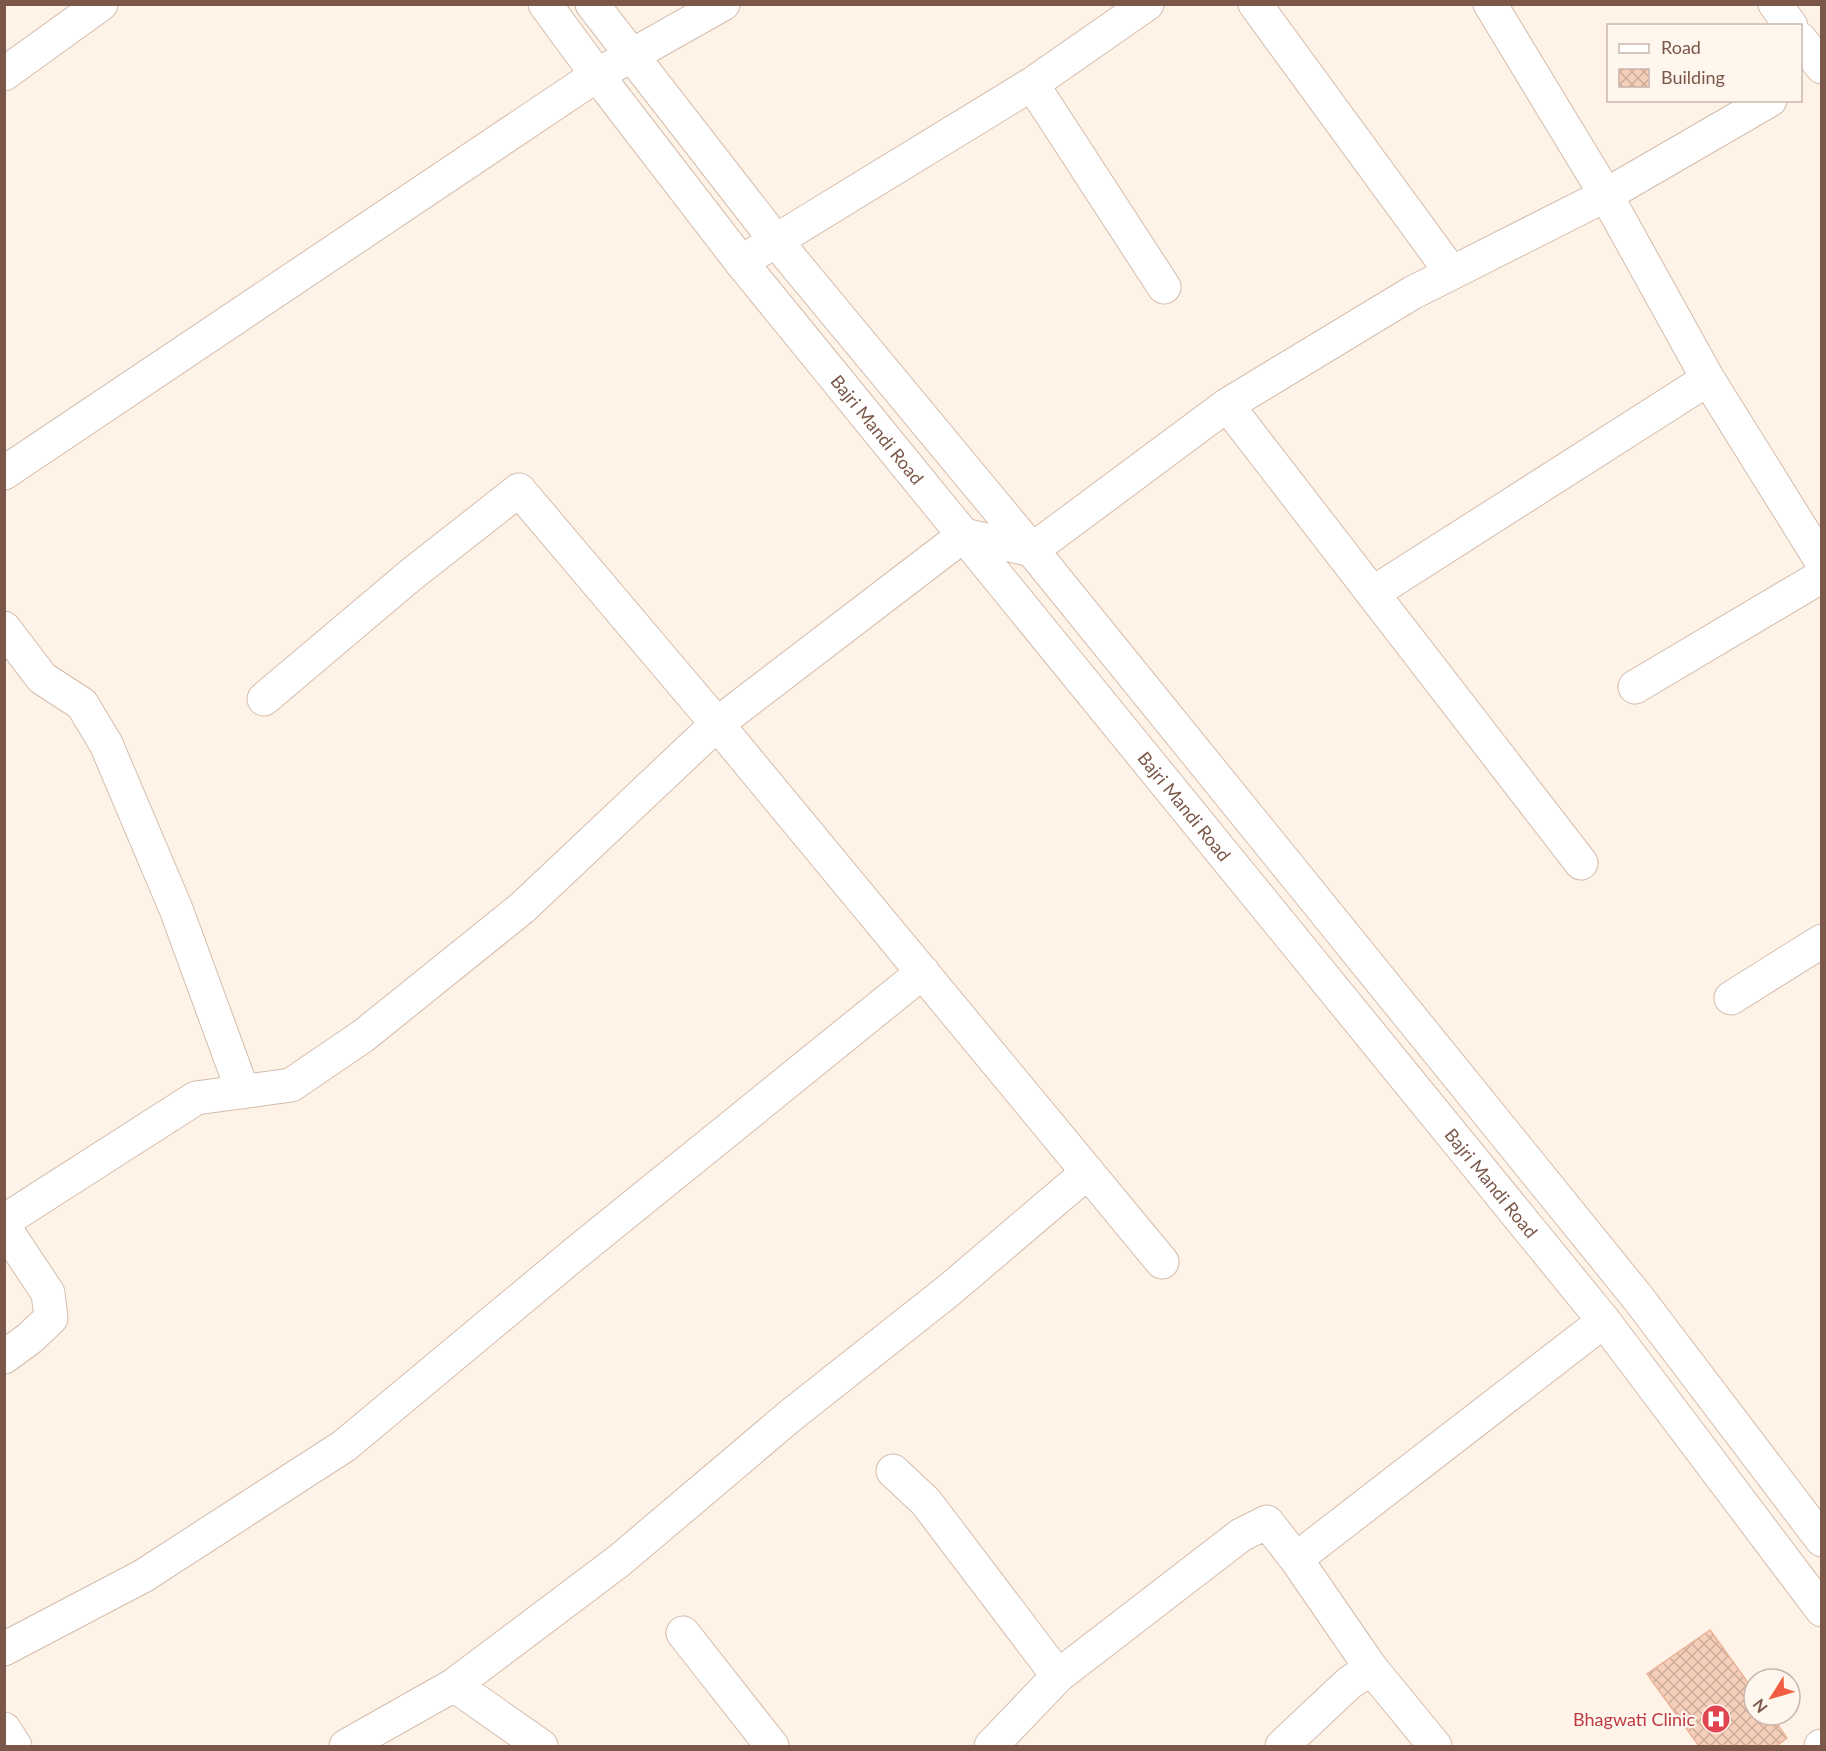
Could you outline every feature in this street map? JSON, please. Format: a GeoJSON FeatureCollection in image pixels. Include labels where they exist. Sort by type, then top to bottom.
{"type":"FeatureCollection","features":[{"type":"Feature","properties":{"kind":"street"},"geometry":{"type":"LineString","coordinates":[[4,74],[100,4]]}},
{"type":"Feature","properties":{"kind":"street","name":"Bajri Mandi Road"},"geometry":{"type":"LineString","coordinates":[[545,4],[741,262],[1604,1321],[1821,1610]]}},
{"type":"Feature","properties":{"kind":"street"},"geometry":{"type":"LineString","coordinates":[[592,4],[776,241],[1032,550],[1638,1298],[1821,1540]]}},
{"type":"Feature","properties":{"kind":"street"},"geometry":{"type":"LineString","coordinates":[[4,473],[597,75],[723,4]]}},
{"type":"Feature","properties":{"kind":"street"},"geometry":{"type":"LineString","coordinates":[[741,262],[1032,84],[1147,4]]}},
{"type":"Feature","properties":{"kind":"street"},"geometry":{"type":"LineString","coordinates":[[1255,4],[1451,272]]}},
{"type":"Feature","properties":{"kind":"street"},"geometry":{"type":"LineString","coordinates":[[1490,4],[1606,195],[1708,379],[1821,562]]}},
{"type":"Feature","properties":{"kind":"street"},"geometry":{"type":"LineString","coordinates":[[1775,4],[1790,24]]}},
{"type":"Feature","properties":{"kind":"street"},"geometry":{"type":"LineString","coordinates":[[1802,42],[1821,69],[1802,82]]}},
{"type":"Feature","properties":{"kind":"street"},"geometry":{"type":"LineString","coordinates":[[1032,84],[1164,287]]}},
{"type":"Feature","properties":{"kind":"street"},"geometry":{"type":"LineString","coordinates":[[4,1221],[196,1098],[291,1085],[363,1036],[522,908],[717,724],[964,536],[1032,550],[1227,405],[1412,293],[1606,195],[1767,102]]}},
{"type":"Feature","properties":{"kind":"street"},"geometry":{"type":"LineString","coordinates":[[1374,593],[1708,379]]}},
{"type":"Feature","properties":{"kind":"street"},"geometry":{"type":"LineString","coordinates":[[1227,405],[1581,863]]}},
{"type":"Feature","properties":{"kind":"street"},"geometry":{"type":"LineString","coordinates":[[264,699],[412,574],[519,490],[717,724],[1162,1262]]}},
{"type":"Feature","properties":{"kind":"street"},"geometry":{"type":"LineString","coordinates":[[1635,687],[1821,576]]}},
{"type":"Feature","properties":{"kind":"street"},"geometry":{"type":"LineString","coordinates":[[4,628],[42,678],[82,704],[105,744],[176,909],[243,1092]]}},
{"type":"Feature","properties":{"kind":"street"},"geometry":{"type":"LineString","coordinates":[[1731,998],[1821,941]]}},
{"type":"Feature","properties":{"kind":"street"},"geometry":{"type":"LineString","coordinates":[[4,1649],[143,1576],[344,1446],[577,1252],[923,972]]}},
{"type":"Feature","properties":{"kind":"street"},"geometry":{"type":"LineString","coordinates":[[346,1746],[454,1685],[620,1560],[790,1416],[948,1291],[1088,1172]]}},
{"type":"Feature","properties":{"kind":"street"},"geometry":{"type":"LineString","coordinates":[[4,1227],[48,1293],[51,1318],[30,1338],[4,1357]]}},
{"type":"Feature","properties":{"kind":"street"},"geometry":{"type":"LineString","coordinates":[[1296,1559],[1604,1321]]}},
{"type":"Feature","properties":{"kind":"street"},"geometry":{"type":"LineString","coordinates":[[893,1471],[926,1502],[1058,1676]]}},
{"type":"Feature","properties":{"kind":"street"},"geometry":{"type":"LineString","coordinates":[[991,1746],[1058,1676],[1240,1535],[1267,1522],[1296,1559],[1371,1668],[1435,1746]]}},
{"type":"Feature","properties":{"kind":"street"},"geometry":{"type":"LineString","coordinates":[[683,1633],[772,1746]]}},
{"type":"Feature","properties":{"kind":"street"},"geometry":{"type":"LineString","coordinates":[[1282,1746],[1349,1683],[1371,1668]]}},
{"type":"Feature","properties":{"kind":"street"},"geometry":{"type":"LineString","coordinates":[[454,1685],[541,1746]]}},
{"type":"Feature","properties":{"kind":"street"},"geometry":{"type":"LineString","coordinates":[[4,1729],[15,1746]]}},
{"type":"Feature","properties":{"kind":"building"},"geometry":{"type":"Polygon","coordinates":[[[1710,1630],[1742,1674],[1742,1727],[1779,1727],[1787,1738],[1776,1746],[1699,1746],[1647,1674],[1710,1630]]]}},
{"type":"Feature","properties":{"kind":"place","name":"Bhagwati Clinic"},"geometry":{"type":"Point","coordinates":[1716,1719]}}]}
